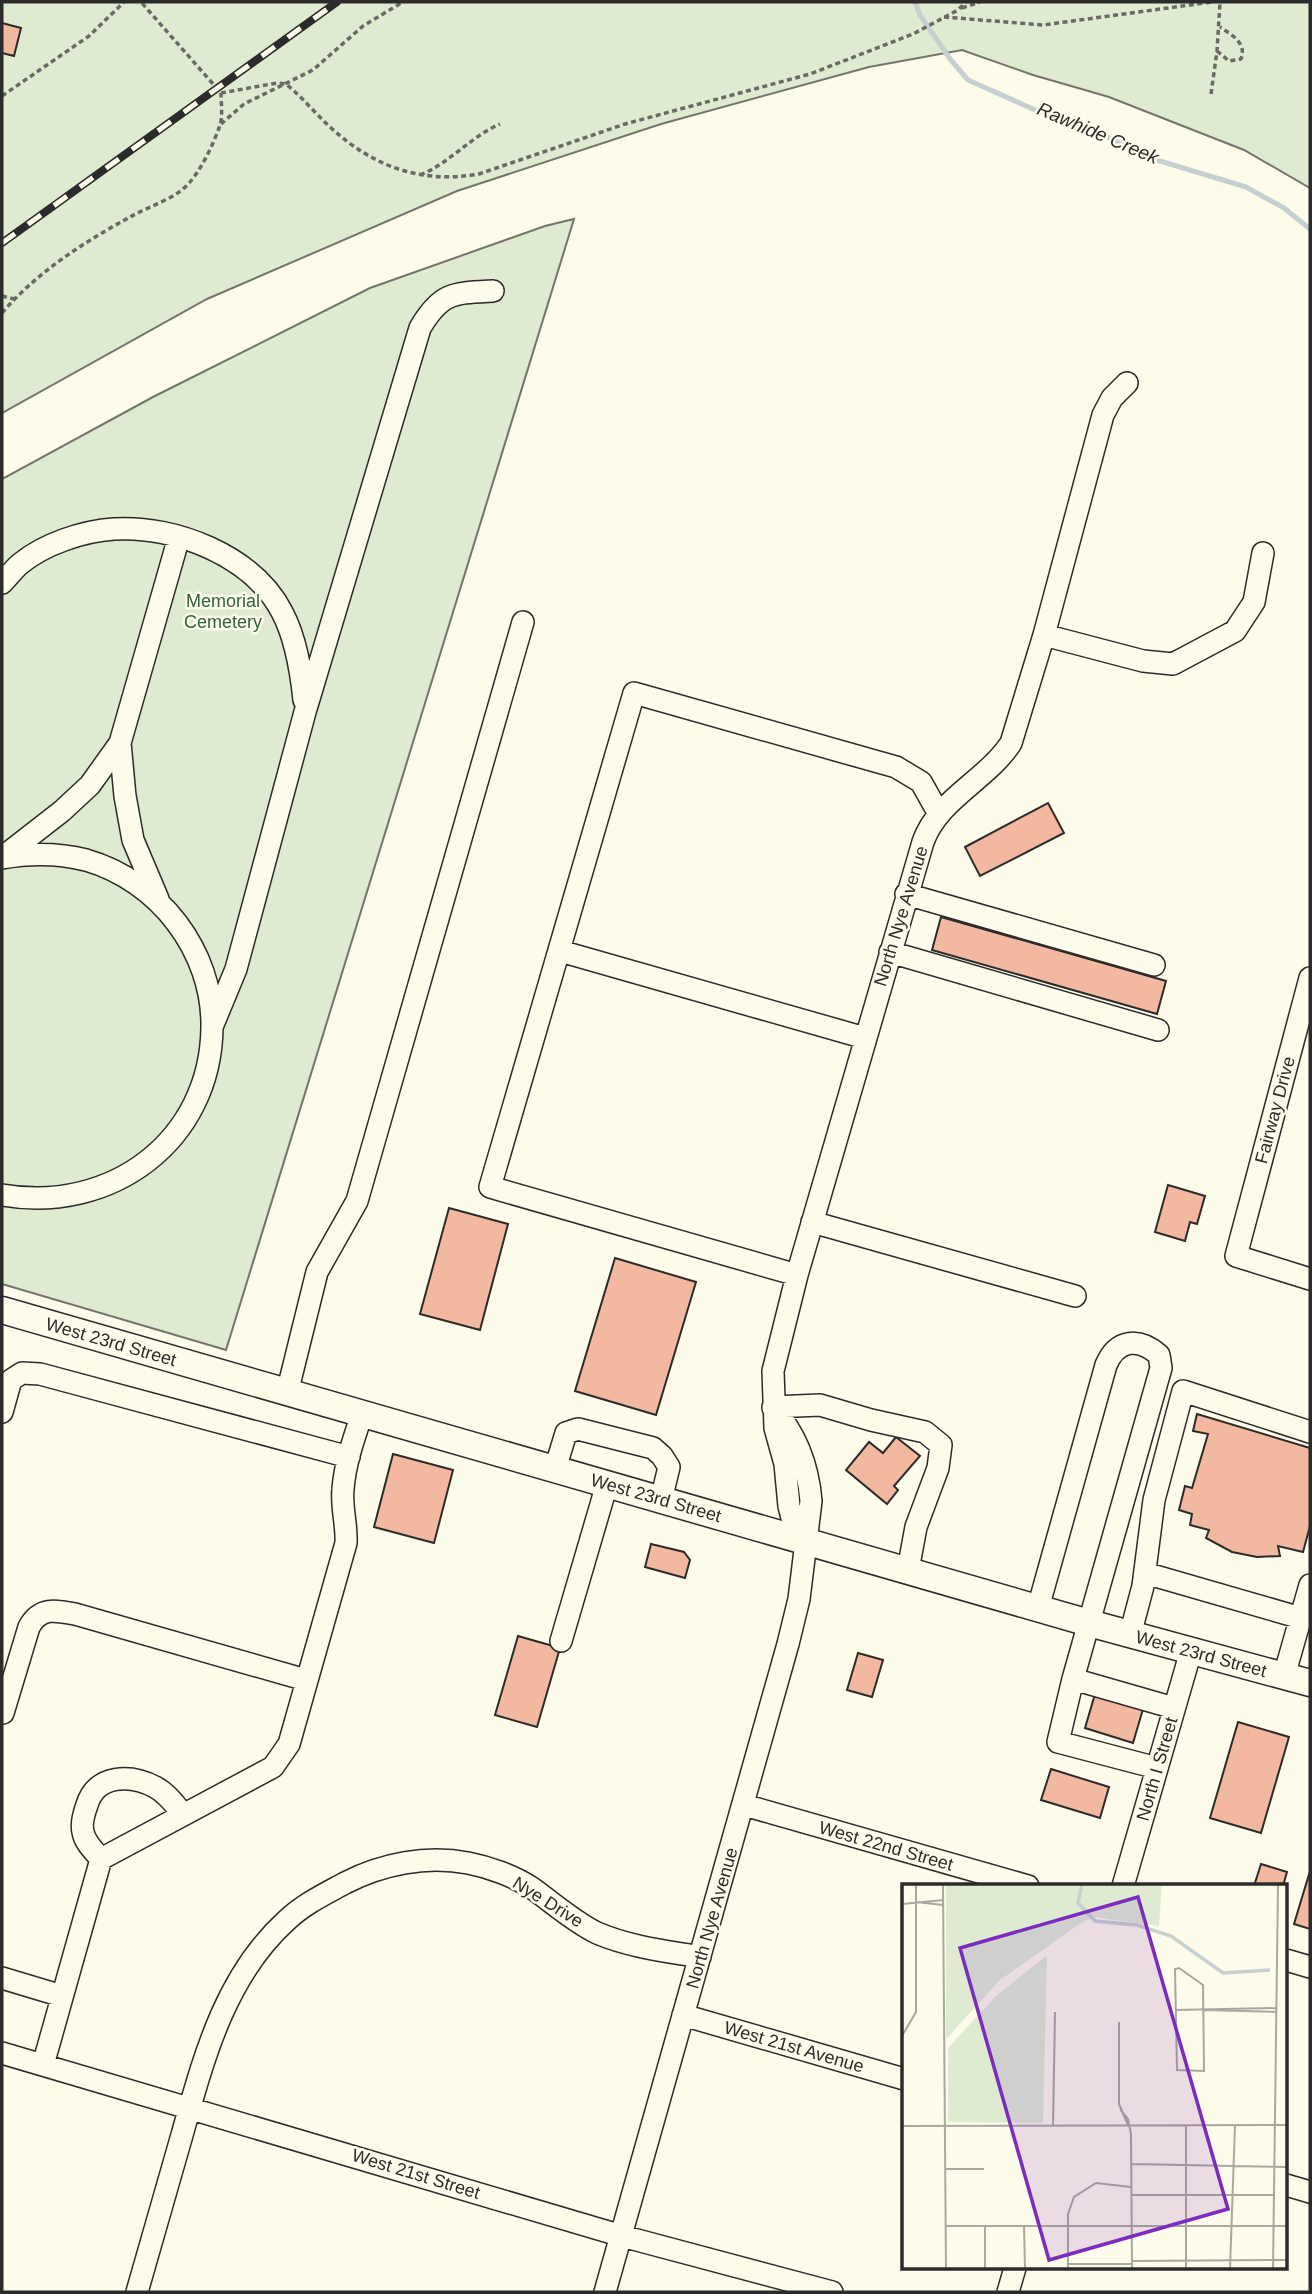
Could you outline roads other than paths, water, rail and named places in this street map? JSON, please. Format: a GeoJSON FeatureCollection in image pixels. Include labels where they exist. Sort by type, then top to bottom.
{"type":"FeatureCollection","features":[{"type":"Feature","properties":{"kind":"main road","name":"West 23rd Street"},"geometry":{"type":"LineString","coordinates":[[2,1310],[1130,1635],[1310,1683]]}},
{"type":"Feature","properties":{"kind":"street"},"geometry":{"type":"LineString","coordinates":[[212,1027],[236,969],[305,712],[420,328],[432,306],[456,293],[493,291]]}},
{"type":"Feature","properties":{"kind":"street","name":"North Nye Avenue"},"geometry":{"type":"LineString","coordinates":[[605,2292],[744,1805],[796,1610],[811,1501],[806,1466],[795,1437],[773,1408],[773,1371],[797,1275],[925,836],[939,814],[1001,758],[1011,743],[1044,635],[1103,415],[1112,398],[1127,383]]}},
{"type":"Feature","properties":{"kind":"street"},"geometry":{"type":"LineString","coordinates":[[2,583],[21,563],[53,545],[82,534],[114,529],[147,530],[178,537],[210,549],[237,563],[262,586],[282,612],[302,675],[305,712]]}},
{"type":"Feature","properties":{"kind":"street"},"geometry":{"type":"LineString","coordinates":[[2,858],[62,811],[90,785],[120,743],[178,537]]}},
{"type":"Feature","properties":{"kind":"street"},"geometry":{"type":"LineString","coordinates":[[1044,635],[1143,661],[1173,664],[1235,631],[1254,602],[1264,553]]}},
{"type":"Feature","properties":{"kind":"street"},"geometry":{"type":"LineString","coordinates":[[287,1393],[317,1272],[357,1201],[523,622]]}},
{"type":"Feature","properties":{"kind":"street"},"geometry":{"type":"LineString","coordinates":[[797,1275],[490,1187],[634,693],[896,767],[921,782],[939,814]]}},
{"type":"Feature","properties":{"kind":"street"},"geometry":{"type":"LineString","coordinates":[[2,1195],[41,1199],[84,1193],[107,1186],[147,1161],[176,1133],[199,1092],[208,1062],[212,1027],[210,1002],[199,961],[188,939],[161,904],[133,840],[120,743]]}},
{"type":"Feature","properties":{"kind":"street"},"geometry":{"type":"LineString","coordinates":[[2,858],[45,854],[88,861],[127,878],[161,904]]}},
{"type":"Feature","properties":{"kind":"street"},"geometry":{"type":"LineString","coordinates":[[906,894],[1154,965]]}},
{"type":"Feature","properties":{"kind":"street"},"geometry":{"type":"LineString","coordinates":[[560,951],[865,1038]]}},
{"type":"Feature","properties":{"kind":"street"},"geometry":{"type":"LineString","coordinates":[[890,952],[1158,1030]]}},
{"type":"Feature","properties":{"kind":"street","name":"Fairway Drive"},"geometry":{"type":"LineString","coordinates":[[1310,978],[1236,1256],[1310,1279]]}},
{"type":"Feature","properties":{"kind":"street"},"geometry":{"type":"LineString","coordinates":[[812,1222],[1075,1296]]}},
{"type":"Feature","properties":{"kind":"street"},"geometry":{"type":"LineString","coordinates":[[1038,1608],[1106,1364],[1112,1351],[1125,1344],[1148,1345],[1159,1355],[1161,1368],[1073,1679],[1058,1742],[1157,1769]]}},
{"type":"Feature","properties":{"kind":"street"},"geometry":{"type":"LineString","coordinates":[[2,1412],[11,1380],[22,1373],[40,1374],[349,1457]]}},
{"type":"Feature","properties":{"kind":"street"},"geometry":{"type":"LineString","coordinates":[[1130,1635],[1145,1573],[1154,1500],[1183,1391],[1310,1432]]}},
{"type":"Feature","properties":{"kind":"street"},"geometry":{"type":"LineString","coordinates":[[773,1408],[820,1405],[925,1432],[941,1445],[938,1468],[916,1527],[908,1570]]}},
{"type":"Feature","properties":{"kind":"street"},"geometry":{"type":"LineString","coordinates":[[43,2065],[101,1859],[273,1767],[289,1744],[346,1543],[347,1527],[342,1497],[349,1457],[362,1414]]}},
{"type":"Feature","properties":{"kind":"street"},"geometry":{"type":"LineString","coordinates":[[555,1469],[566,1433],[578,1429],[653,1448],[669,1467],[661,1500]]}},
{"type":"Feature","properties":{"kind":"street"},"geometry":{"type":"LineString","coordinates":[[561,1641],[607,1484]]}},
{"type":"Feature","properties":{"kind":"street"},"geometry":{"type":"LineString","coordinates":[[1145,1573],[1301,1618]]}},
{"type":"Feature","properties":{"kind":"street"},"geometry":{"type":"LineString","coordinates":[[1284,1676],[1310,1584]]}},
{"type":"Feature","properties":{"kind":"street"},"geometry":{"type":"LineString","coordinates":[[3,1713],[29,1627],[34,1617],[43,1612],[75,1614],[306,1680]]}},
{"type":"Feature","properties":{"kind":"street","name":"North I Street"},"geometry":{"type":"LineString","coordinates":[[1124,1884],[1191,1651]]}},
{"type":"Feature","properties":{"kind":"street"},"geometry":{"type":"LineString","coordinates":[[1073,1679],[1174,1708]]}},
{"type":"Feature","properties":{"kind":"street"},"geometry":{"type":"LineString","coordinates":[[101,1859],[87,1843],[82,1830],[88,1801],[97,1788],[109,1779],[125,1778],[155,1787],[183,1814]]}},
{"type":"Feature","properties":{"kind":"street","name":"West 22nd Street"},"geometry":{"type":"LineString","coordinates":[[744,1805],[1021,1884]]}},
{"type":"Feature","properties":{"kind":"street","name":"Nye Drive"},"geometry":{"type":"LineString","coordinates":[[136,2292],[219,2017],[261,1948],[288,1919],[317,1898],[386,1866],[429,1860],[479,1866],[500,1872],[528,1886],[596,1932],[633,1945],[700,1957]]}},
{"type":"Feature","properties":{"kind":"street"},"geometry":{"type":"LineString","coordinates":[[1288,1961],[1310,1967]]}},
{"type":"Feature","properties":{"kind":"street"},"geometry":{"type":"LineString","coordinates":[[2,1978],[62,1996]]}},
{"type":"Feature","properties":{"kind":"street","name":"West 21st Avenue"},"geometry":{"type":"LineString","coordinates":[[683,2015],[902,2078]]}},
{"type":"Feature","properties":{"kind":"street","name":"West 21st Street"},"geometry":{"type":"LineString","coordinates":[[2,2053],[190,2106],[622,2236],[832,2292]]}},
{"type":"Feature","properties":{"kind":"street"},"geometry":{"type":"LineString","coordinates":[[1288,2186],[1310,2192]]}},
{"type":"Feature","properties":{"kind":"street"},"geometry":{"type":"LineString","coordinates":[[1008,2292],[1014,2270]]}},
{"type":"Feature","properties":{"kind":"waterway","name":"Rawhide Creek"},"geometry":{"type":"LineString","coordinates":[[915,2],[920,15],[968,80],[1033,109],[1087,127],[1150,158],[1246,187],[1284,208],[1310,229]]}},
{"type":"Feature","properties":{"kind":"railway"},"geometry":{"type":"LineString","coordinates":[[2,243],[337,2]]}},
{"type":"Feature","properties":{"kind":"park label","name":"Memorial Cemetery"},"geometry":{"type":"Point","coordinates":[223,611]}}]}
